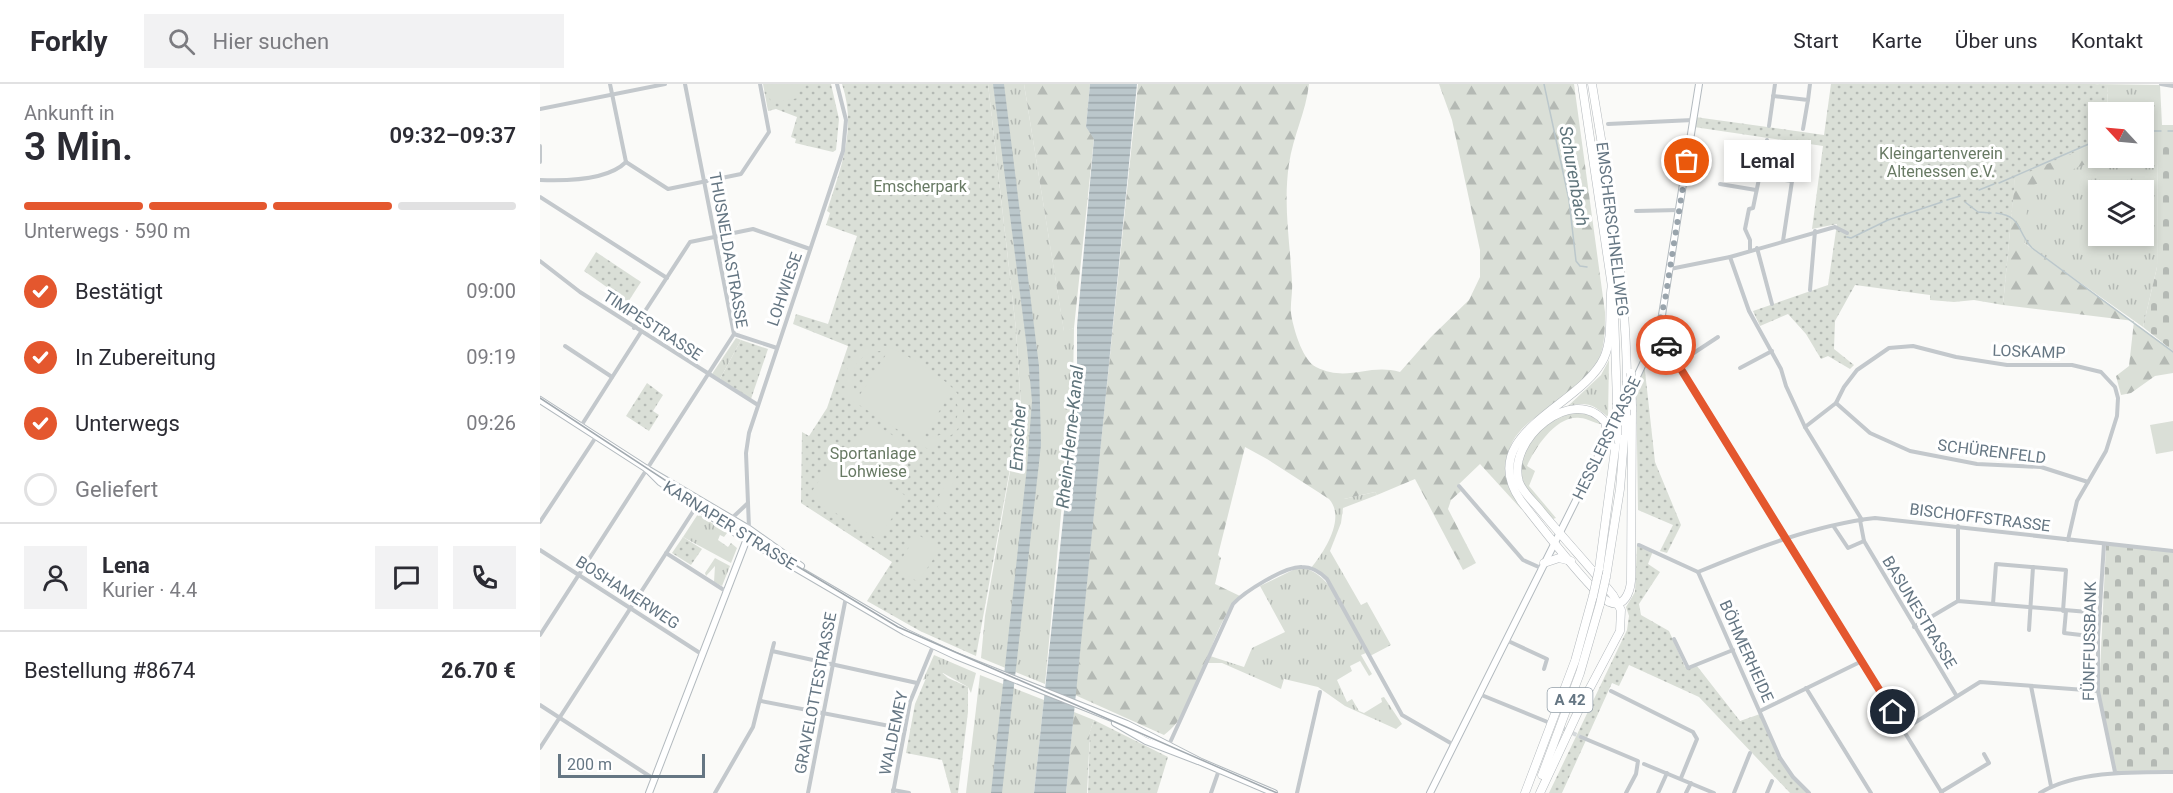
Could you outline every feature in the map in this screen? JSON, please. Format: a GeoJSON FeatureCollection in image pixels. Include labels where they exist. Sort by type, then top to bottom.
{"type":"FeatureCollection","features":[{"type":"Feature","properties":{"kind":"highway","name":"EMSCHERSCHNELLWEG"},"geometry":{"type":"LineString","coordinates":[[1525,793],[1575,661],[1593,596],[1610,502],[1617,435],[1612,284],[1582,84]]}},
{"type":"Feature","properties":{"kind":"highway","name":"EMSCHERSCHNELLWEG"},"geometry":{"type":"LineString","coordinates":[[1535,793],[1563,721],[1600,604],[1620,489],[1626,415],[1629,377],[1617,245],[1592,84]]}},
{"type":"Feature","properties":{"kind":"highway"},"geometry":{"type":"LineString","coordinates":[[1612,284],[1607,345],[1600,364],[1573,395],[1525,432],[1512,456],[1511,478],[1517,495],[1554,542],[1607,602],[1619,603],[1629,593],[1631,581],[1632,406],[1629,377]]}},
{"type":"Feature","properties":{"kind":"highway"},"geometry":{"type":"LineString","coordinates":[[1540,793],[1583,701],[1620,631],[1622,618],[1619,603],[1520,484],[1517,464],[1522,449],[1536,430],[1550,419],[1572,409],[1588,409],[1605,422],[1611,445],[1606,497],[1610,502]]}},
{"type":"Feature","properties":{"kind":"highway"},"geometry":{"type":"LineString","coordinates":[[1542,566],[1559,558],[1572,562]]}},
{"type":"Feature","properties":{"kind":"main road","name":"HESSLERSTRASSE"},"geometry":{"type":"LineString","coordinates":[[1430,793],[1559,532],[1607,441],[1656,336],[1699,84]]}},
{"type":"Feature","properties":{"kind":"main road","name":"KARNAPER STRASSE"},"geometry":{"type":"LineString","coordinates":[[540,400],[647,469],[732,518],[816,578]]}},
{"type":"Feature","properties":{"kind":"main road","name":"KARNAPER STRASSE"},"geometry":{"type":"LineString","coordinates":[[647,469],[660,482],[696,507],[933,646],[1087,709],[1109,719],[1127,731],[1274,793]]}},
{"type":"Feature","properties":{"kind":"main road"},"geometry":{"type":"LineString","coordinates":[[649,793],[750,530]]}},
{"type":"Feature","properties":{"kind":"street"},"geometry":{"type":"LineString","coordinates":[[610,84],[626,162],[668,189],[741,174],[768,135],[760,84]]}},
{"type":"Feature","properties":{"kind":"street"},"geometry":{"type":"LineString","coordinates":[[540,109],[665,84]]}},
{"type":"Feature","properties":{"kind":"street","name":"THUSNELDASTRASSE"},"geometry":{"type":"LineString","coordinates":[[540,635],[735,334],[685,84]]}},
{"type":"Feature","properties":{"kind":"street","name":"LOHWIESE"},"geometry":{"type":"LineString","coordinates":[[750,530],[747,445],[845,139],[846,120],[837,84]]}},
{"type":"Feature","properties":{"kind":"street"},"geometry":{"type":"LineString","coordinates":[[1769,126],[1775,84]]}},
{"type":"Feature","properties":{"kind":"street"},"geometry":{"type":"LineString","coordinates":[[1803,129],[1810,84]]}},
{"type":"Feature","properties":{"kind":"street"},"geometry":{"type":"LineString","coordinates":[[2161,84],[2173,86]]}},
{"type":"Feature","properties":{"kind":"street"},"geometry":{"type":"LineString","coordinates":[[1773,96],[1808,100]]}},
{"type":"Feature","properties":{"kind":"street"},"geometry":{"type":"LineString","coordinates":[[1608,124],[1694,120]]}},
{"type":"Feature","properties":{"kind":"street"},"geometry":{"type":"LineString","coordinates":[[1750,251],[1750,240],[1745,229],[1767,140]]}},
{"type":"Feature","properties":{"kind":"street"},"geometry":{"type":"LineString","coordinates":[[540,146],[540,162]]}},
{"type":"Feature","properties":{"kind":"street"},"geometry":{"type":"LineString","coordinates":[[1783,241],[1797,147]]}},
{"type":"Feature","properties":{"kind":"street"},"geometry":{"type":"LineString","coordinates":[[540,180],[564,180],[596,175],[618,169],[626,162]]}},
{"type":"Feature","properties":{"kind":"street"},"geometry":{"type":"LineString","coordinates":[[1759,176],[1792,181]]}},
{"type":"Feature","properties":{"kind":"street"},"geometry":{"type":"LineString","coordinates":[[1720,184],[1756,190]]}},
{"type":"Feature","properties":{"kind":"street"},"geometry":{"type":"LineString","coordinates":[[540,197],[667,278]]}},
{"type":"Feature","properties":{"kind":"street"},"geometry":{"type":"LineString","coordinates":[[1636,211],[1679,210]]}},
{"type":"Feature","properties":{"kind":"street"},"geometry":{"type":"LineString","coordinates":[[1669,270],[1730,257],[1815,231],[1835,227],[1847,233]]}},
{"type":"Feature","properties":{"kind":"street"},"geometry":{"type":"LineString","coordinates":[[634,328],[690,242],[753,229],[810,249]]}},
{"type":"Feature","properties":{"kind":"street"},"geometry":{"type":"LineString","coordinates":[[1810,290],[1815,231]]}},
{"type":"Feature","properties":{"kind":"street"},"geometry":{"type":"LineString","coordinates":[[1756,248],[1772,304]]}},
{"type":"Feature","properties":{"kind":"street"},"geometry":{"type":"LineString","coordinates":[[1730,257],[1749,311],[1772,351],[1740,368]]}},
{"type":"Feature","properties":{"kind":"street","name":"TIMPESTRASSE"},"geometry":{"type":"LineString","coordinates":[[540,261],[580,292],[640,332],[758,405]]}},
{"type":"Feature","properties":{"kind":"street"},"geometry":{"type":"LineString","coordinates":[[581,426],[640,332]]}},
{"type":"Feature","properties":{"kind":"street"},"geometry":{"type":"LineString","coordinates":[[735,334],[777,348]]}},
{"type":"Feature","properties":{"kind":"street"},"geometry":{"type":"LineString","coordinates":[[1656,336],[1677,364],[1942,792],[1989,763],[1984,754]]}},
{"type":"Feature","properties":{"kind":"street"},"geometry":{"type":"LineString","coordinates":[[1677,364],[1718,337]]}},
{"type":"Feature","properties":{"kind":"street"},"geometry":{"type":"LineString","coordinates":[[565,346],[612,377]]}},
{"type":"Feature","properties":{"kind":"street","name":"LOSKAMP"},"geometry":{"type":"LineString","coordinates":[[1805,427],[1836,403],[1844,387],[1857,370],[1889,348],[1913,346],[1956,357],[2007,365],[2091,368],[2101,372],[2112,381],[2118,398],[2118,407],[2109,444],[2074,507],[2068,540]]}},
{"type":"Feature","properties":{"kind":"street","name":"BASUNESTRASSE"},"geometry":{"type":"LineString","coordinates":[[1772,351],[1805,427],[1861,520],[1864,541],[1956,695]]}},
{"type":"Feature","properties":{"kind":"street","name":"SCHÜRENFELD"},"geometry":{"type":"LineString","coordinates":[[1836,403],[1870,433],[1910,451],[1977,464],[2041,467],[2088,482]]}},
{"type":"Feature","properties":{"kind":"street"},"geometry":{"type":"LineString","coordinates":[[540,522],[596,436]]}},
{"type":"Feature","properties":{"kind":"street"},"geometry":{"type":"LineString","coordinates":[[1459,486],[1523,560],[1542,566]]}},
{"type":"Feature","properties":{"kind":"street"},"geometry":{"type":"LineString","coordinates":[[732,518],[749,502]]}},
{"type":"Feature","properties":{"kind":"street"},"geometry":{"type":"LineString","coordinates":[[540,748],[696,507]]}},
{"type":"Feature","properties":{"kind":"street","name":"BISCHOFFSTRASSE"},"geometry":{"type":"LineString","coordinates":[[1698,572],[1786,540],[1834,526],[1883,518],[2173,551]]}},
{"type":"Feature","properties":{"kind":"street"},"geometry":{"type":"LineString","coordinates":[[1834,526],[1848,548],[1864,541]]}},
{"type":"Feature","properties":{"kind":"street"},"geometry":{"type":"LineString","coordinates":[[1958,526],[1958,602]]}},
{"type":"Feature","properties":{"kind":"street","name":"FÜNFFUSSBANK"},"geometry":{"type":"LineString","coordinates":[[2104,543],[2098,637],[2098,691],[2115,772]]}},
{"type":"Feature","properties":{"kind":"street"},"geometry":{"type":"LineString","coordinates":[[1639,545],[1698,572]]}},
{"type":"Feature","properties":{"kind":"street","name":"BOSHAMERWEG"},"geometry":{"type":"LineString","coordinates":[[540,549],[703,655]]}},
{"type":"Feature","properties":{"kind":"street"},"geometry":{"type":"LineString","coordinates":[[666,553],[727,592]]}},
{"type":"Feature","properties":{"kind":"street"},"geometry":{"type":"LineString","coordinates":[[1993,604],[1996,564],[2066,570],[2064,633],[2098,637]]}},
{"type":"Feature","properties":{"kind":"street"},"geometry":{"type":"LineString","coordinates":[[1168,747],[1233,604],[1244,594],[1287,570],[1304,567],[1317,570],[1332,586],[1402,715],[1454,746]]}},
{"type":"Feature","properties":{"kind":"street"},"geometry":{"type":"LineString","coordinates":[[2029,630],[2033,567]]}},
{"type":"Feature","properties":{"kind":"street","name":"BÖHMERHEIDE"},"geometry":{"type":"LineString","coordinates":[[1698,572],[1780,758],[1793,777],[1809,793]]}},
{"type":"Feature","properties":{"kind":"street","name":"GRAVELOTTESTRASSE"},"geometry":{"type":"LineString","coordinates":[[808,793],[846,597]]}},
{"type":"Feature","properties":{"kind":"street"},"geometry":{"type":"LineString","coordinates":[[1914,627],[1958,602],[2100,613]]}},
{"type":"Feature","properties":{"kind":"street"},"geometry":{"type":"LineString","coordinates":[[1674,639],[1688,668],[1732,650]]}},
{"type":"Feature","properties":{"kind":"street"},"geometry":{"type":"LineString","coordinates":[[1506,640],[1547,659],[1544,669]]}},
{"type":"Feature","properties":{"kind":"street"},"geometry":{"type":"LineString","coordinates":[[715,793],[753,727],[774,643]]}},
{"type":"Feature","properties":{"kind":"street","name":"WALDEMEY"},"geometry":{"type":"LineString","coordinates":[[893,792],[917,682],[933,646]]}},
{"type":"Feature","properties":{"kind":"street"},"geometry":{"type":"LineString","coordinates":[[772,651],[917,682]]}},
{"type":"Feature","properties":{"kind":"street"},"geometry":{"type":"LineString","coordinates":[[1760,711],[1862,661]]}},
{"type":"Feature","properties":{"kind":"street"},"geometry":{"type":"LineString","coordinates":[[1903,729],[1980,682],[2098,691]]}},
{"type":"Feature","properties":{"kind":"street"},"geometry":{"type":"LineString","coordinates":[[2031,686],[2051,786]]}},
{"type":"Feature","properties":{"kind":"street"},"geometry":{"type":"LineString","coordinates":[[1806,688],[1872,793]]}},
{"type":"Feature","properties":{"kind":"street"},"geometry":{"type":"LineString","coordinates":[[1611,691],[1693,732],[1697,739],[1681,778]]}},
{"type":"Feature","properties":{"kind":"street"},"geometry":{"type":"LineString","coordinates":[[1296,793],[1320,692]]}},
{"type":"Feature","properties":{"kind":"street"},"geometry":{"type":"LineString","coordinates":[[1479,694],[1550,723]]}},
{"type":"Feature","properties":{"kind":"street"},"geometry":{"type":"LineString","coordinates":[[760,701],[905,729]]}},
{"type":"Feature","properties":{"kind":"street"},"geometry":{"type":"LineString","coordinates":[[540,705],[654,779]]}},
{"type":"Feature","properties":{"kind":"street"},"geometry":{"type":"LineString","coordinates":[[1581,736],[1638,761],[1636,774],[1626,793]]}},
{"type":"Feature","properties":{"kind":"street"},"geometry":{"type":"LineString","coordinates":[[1734,793],[1750,753]]}},
{"type":"Feature","properties":{"kind":"street"},"geometry":{"type":"LineString","coordinates":[[1644,764],[1714,793]]}},
{"type":"Feature","properties":{"kind":"street"},"geometry":{"type":"LineString","coordinates":[[1211,793],[1219,769]]}},
{"type":"Feature","properties":{"kind":"street"},"geometry":{"type":"LineString","coordinates":[[2040,793],[2051,786],[2115,772],[2173,772]]}},
{"type":"Feature","properties":{"kind":"street"},"geometry":{"type":"LineString","coordinates":[[1658,793],[1667,773]]}},
{"type":"Feature","properties":{"kind":"street"},"geometry":{"type":"LineString","coordinates":[[1767,793],[1772,782]]}},
{"type":"Feature","properties":{"kind":"street"},"geometry":{"type":"LineString","coordinates":[[1686,793],[1691,783]]}},
{"type":"Feature","properties":{"kind":"street"},"geometry":{"type":"LineString","coordinates":[[893,792],[909,793]]}},
{"type":"Feature","properties":{"kind":"green space"},"geometry":{"type":"Polygon","coordinates":[[[763,84],[831,84],[839,119],[836,150],[833,152],[795,143],[796,139],[791,137],[797,117],[776,109],[768,111],[763,84]]]}},
{"type":"Feature","properties":{"kind":"green space"},"geometry":{"type":"Polygon","coordinates":[[[797,84],[799,98],[771,103],[767,85],[797,84]]]}},
{"type":"Feature","properties":{"kind":"green space","name":"Emscherpark"},"geometry":{"type":"Polygon","coordinates":[[[842,84],[988,84],[1016,329],[1021,408],[976,656],[920,631],[867,601],[892,562],[801,503],[802,432],[809,436],[827,408],[848,346],[793,324],[796,314],[828,324],[857,236],[826,225],[830,213],[827,211],[842,163],[848,132],[846,101],[842,84]]]}},
{"type":"Feature","properties":{"kind":"green space"},"geometry":{"type":"Polygon","coordinates":[[[988,84],[1024,84],[1064,331],[1074,328],[1073,387],[1045,684],[981,658],[985,616],[1021,408],[1016,329],[988,84]]]}},
{"type":"Feature","properties":{"kind":"green space"},"geometry":{"type":"Polygon","coordinates":[[[1024,84],[1090,84],[1086,127],[1094,138],[1074,328],[1064,332],[1024,84]]]}},
{"type":"Feature","properties":{"kind":"green space"},"geometry":{"type":"Polygon","coordinates":[[[1138,84],[1309,84],[1287,179],[1291,314],[1297,338],[1311,364],[1327,371],[1348,373],[1378,370],[1400,372],[1431,337],[1469,300],[1480,277],[1480,250],[1452,120],[1439,84],[1574,84],[1605,312],[1602,350],[1593,370],[1576,387],[1524,426],[1513,441],[1508,458],[1510,481],[1522,510],[1480,464],[1457,486],[1461,491],[1451,500],[1448,509],[1476,563],[1463,570],[1415,479],[1377,495],[1375,492],[1344,499],[1329,499],[1245,447],[1218,555],[1221,558],[1215,584],[1240,596],[1219,629],[1188,706],[1164,735],[1075,695],[1138,84]]]}},
{"type":"Feature","properties":{"kind":"green space","name":"Kleingartenverein Altenessen e.V."},"geometry":{"type":"Polygon","coordinates":[[[1831,84],[2095,84],[2108,86],[2107,102],[2088,102],[2088,146],[2015,178],[2003,305],[1974,300],[1954,302],[1930,300],[1930,295],[1855,285],[1835,321],[1834,349],[1854,365],[1850,369],[1828,356],[1821,359],[1806,334],[1788,314],[1760,326],[1753,311],[1828,285],[1837,224],[1812,229],[1823,146],[1694,127],[1695,117],[1824,135],[1831,84]]]}},
{"type":"Feature","properties":{"kind":"green space"},"geometry":{"type":"Polygon","coordinates":[[[2095,84],[2160,85],[2162,125],[2173,125],[2173,142],[2158,143],[2157,267],[2143,327],[2010,233],[2015,177],[2088,146],[2088,168],[2154,168],[2154,102],[2107,102],[2108,87],[2095,84]]]}},
{"type":"Feature","properties":{"kind":"green space"},"geometry":{"type":"Polygon","coordinates":[[[2173,129],[2173,142],[2154,145],[2154,130],[2173,129]]]}},
{"type":"Feature","properties":{"kind":"green space"},"geometry":{"type":"Polygon","coordinates":[[[2173,141],[2173,351],[2143,327],[2157,267],[2158,143],[2173,141]]]}},
{"type":"Feature","properties":{"kind":"green space"},"geometry":{"type":"Polygon","coordinates":[[[2088,146],[2088,163],[2029,187],[2024,243],[2131,321],[2003,305],[2015,177],[2088,146]]]}},
{"type":"Feature","properties":{"kind":"green space"},"geometry":{"type":"Polygon","coordinates":[[[596,252],[641,282],[628,302],[584,271],[596,252]]]}},
{"type":"Feature","properties":{"kind":"green space"},"geometry":{"type":"Polygon","coordinates":[[[2134,323],[2173,351],[2173,373],[2155,376],[2131,393],[2121,395],[2116,376],[2129,366],[2134,323]]]}},
{"type":"Feature","properties":{"kind":"green space"},"geometry":{"type":"Polygon","coordinates":[[[736,338],[741,340],[720,379],[712,374],[736,338]]]}},
{"type":"Feature","properties":{"kind":"green space"},"geometry":{"type":"Polygon","coordinates":[[[741,340],[768,349],[751,399],[720,379],[741,340]]]}},
{"type":"Feature","properties":{"kind":"green space"},"geometry":{"type":"Polygon","coordinates":[[[880,346],[893,349],[926,367],[954,390],[961,399],[963,413],[961,423],[951,435],[931,451],[842,394],[846,385],[849,364],[862,351],[880,346]],[[880,351],[864,356],[855,367],[853,381],[859,396],[887,353],[880,351]],[[950,394],[923,437],[940,435],[953,424],[958,409],[956,401],[950,394]]]}},
{"type":"Feature","properties":{"kind":"green space"},"geometry":{"type":"Polygon","coordinates":[[[1609,360],[1608,417],[1590,405],[1568,406],[1601,375],[1609,360]]]}},
{"type":"Feature","properties":{"kind":"green space"},"geometry":{"type":"Polygon","coordinates":[[[1644,362],[1655,462],[1681,525],[1667,553],[1660,551],[1673,525],[1638,510],[1636,377],[1644,362]]]}},
{"type":"Feature","properties":{"kind":"green space"},"geometry":{"type":"Polygon","coordinates":[[[647,383],[663,395],[653,411],[659,415],[649,431],[626,416],[647,383]]]}},
{"type":"Feature","properties":{"kind":"green space"},"geometry":{"type":"Polygon","coordinates":[[[1585,411],[1602,424],[1580,418],[1571,418],[1563,422],[1541,442],[1527,466],[1535,471],[1529,486],[1556,518],[1553,519],[1523,484],[1520,468],[1521,457],[1532,438],[1548,423],[1566,413],[1585,411]]]}},
{"type":"Feature","properties":{"kind":"green space","name":"Sportanlage Lohwiese"},"geometry":{"type":"Polygon","coordinates":[[[870,421],[916,450],[897,481],[850,452],[870,421]]]}},
{"type":"Feature","properties":{"kind":"green space"},"geometry":{"type":"Polygon","coordinates":[[[2173,421],[2173,451],[2156,454],[2150,425],[2173,421]]]}},
{"type":"Feature","properties":{"kind":"green space"},"geometry":{"type":"Polygon","coordinates":[[[837,452],[906,496],[878,540],[809,496],[837,452]]]}},
{"type":"Feature","properties":{"kind":"green space"},"geometry":{"type":"Polygon","coordinates":[[[955,466],[960,469],[949,492],[948,514],[937,508],[942,498],[939,496],[955,466]]]}},
{"type":"Feature","properties":{"kind":"green space"},"geometry":{"type":"Polygon","coordinates":[[[1375,492],[1377,495],[1343,508],[1341,523],[1330,551],[1361,605],[1367,602],[1391,645],[1370,656],[1328,578],[1311,568],[1332,534],[1335,515],[1334,507],[1329,499],[1344,499],[1375,492]]]}},
{"type":"Feature","properties":{"kind":"green space"},"geometry":{"type":"Polygon","coordinates":[[[698,514],[727,533],[724,537],[720,535],[718,540],[728,547],[731,543],[737,548],[731,563],[683,537],[698,514]]]}},
{"type":"Feature","properties":{"kind":"green space"},"geometry":{"type":"Polygon","coordinates":[[[917,534],[940,549],[918,582],[896,568],[917,534]]]}},
{"type":"Feature","properties":{"kind":"green space"},"geometry":{"type":"Polygon","coordinates":[[[683,537],[702,549],[691,565],[672,553],[683,537]]]}},
{"type":"Feature","properties":{"kind":"green space"},"geometry":{"type":"Polygon","coordinates":[[[1637,543],[1653,551],[1648,564],[1660,572],[1639,604],[1641,615],[1669,631],[1685,667],[1697,666],[1740,721],[1760,714],[1786,768],[1809,793],[1790,793],[1699,697],[1629,665],[1619,686],[1612,683],[1562,793],[1549,793],[1627,630],[1629,616],[1626,607],[1635,592],[1637,543]]]}},
{"type":"Feature","properties":{"kind":"green space"},"geometry":{"type":"Polygon","coordinates":[[[2106,545],[2173,552],[2173,770],[2115,772],[2099,692],[2106,545]]]}},
{"type":"Feature","properties":{"kind":"green space"},"geometry":{"type":"Polygon","coordinates":[[[715,558],[730,566],[722,586],[714,582],[715,566],[706,576],[705,573],[715,558]]]}},
{"type":"Feature","properties":{"kind":"green space"},"geometry":{"type":"Polygon","coordinates":[[[1299,567],[1322,578],[1331,588],[1366,653],[1361,655],[1372,674],[1369,676],[1360,661],[1350,666],[1352,671],[1337,680],[1347,702],[1352,699],[1359,711],[1364,713],[1382,702],[1381,698],[1384,697],[1402,724],[1396,729],[1345,706],[1318,687],[1284,679],[1281,689],[1222,663],[1207,663],[1210,656],[1244,667],[1252,648],[1285,632],[1260,586],[1299,567]]]}},
{"type":"Feature","properties":{"kind":"green space"},"geometry":{"type":"Polygon","coordinates":[[[934,655],[976,673],[971,693],[968,687],[943,673],[923,680],[934,655]]]}},
{"type":"Feature","properties":{"kind":"green space"},"geometry":{"type":"Polygon","coordinates":[[[932,664],[948,678],[968,687],[968,712],[958,793],[951,793],[942,760],[906,753],[915,704],[932,664]]]}},
{"type":"Feature","properties":{"kind":"green space"},"geometry":{"type":"Polygon","coordinates":[[[980,675],[1044,700],[1034,793],[966,793],[980,675]]]}},
{"type":"Feature","properties":{"kind":"green space"},"geometry":{"type":"Polygon","coordinates":[[[1074,712],[1094,720],[1090,731],[1087,793],[1066,793],[1074,712]]]}},
{"type":"Feature","properties":{"kind":"green space"},"geometry":{"type":"Polygon","coordinates":[[[1094,720],[1168,757],[1157,793],[1088,793],[1090,731],[1094,720]]]}},
{"type":"Feature","properties":{"kind":"shaded area"},"geometry":{"type":"Polygon","coordinates":[[[993,84],[1004,84],[1039,366],[1041,445],[1002,793],[991,793],[1027,467],[1032,401],[993,84]]]}},
{"type":"Feature","properties":{"kind":"shaded area"},"geometry":{"type":"Polygon","coordinates":[[[1090,84],[1137,84],[1066,793],[1034,793],[1077,389],[1077,326],[1094,139],[1086,127],[1090,84]]]}},
{"type":"Feature","properties":{"kind":"waterway","name":"Schurenbach"},"geometry":{"type":"LineString","coordinates":[[1544,84],[1569,200],[1576,261],[1580,266],[1587,267]]}},
{"type":"Feature","properties":{"kind":"waterway"},"geometry":{"type":"LineString","coordinates":[[2154,131],[2161,131]]}},
{"type":"Feature","properties":{"kind":"waterway","name":"Schurenbach"},"geometry":{"type":"LineString","coordinates":[[2168,131],[2173,131]]}},
{"type":"Feature","properties":{"kind":"waterway"},"geometry":{"type":"LineString","coordinates":[[1999,183],[2088,144]]}},
{"type":"Feature","properties":{"kind":"waterway"},"geometry":{"type":"LineString","coordinates":[[1979,190],[1994,184]]}},
{"type":"Feature","properties":{"kind":"waterway"},"geometry":{"type":"LineString","coordinates":[[1947,200],[1960,196]]}},
{"type":"Feature","properties":{"kind":"waterway"},"geometry":{"type":"LineString","coordinates":[[1847,237],[1851,238],[1888,220],[1942,202]]}},
{"type":"Feature","properties":{"kind":"waterway"},"geometry":{"type":"LineString","coordinates":[[1965,202],[1978,212],[1991,213]]}},
{"type":"Feature","properties":{"kind":"waterway"},"geometry":{"type":"LineString","coordinates":[[1996,213],[2010,217],[2018,225],[2032,248],[2173,352]]}},
{"type":"Feature","properties":{"kind":"tunnel"},"geometry":{"type":"LineString","coordinates":[[1551,723],[1581,737]]}},
{"type":"Feature","properties":{"kind":"tram line"},"geometry":{"type":"LineString","coordinates":[[540,398],[782,557],[898,627],[1277,793]]}},
{"type":"Feature","properties":{"kind":"way so far"},"geometry":{"type":"LineString","coordinates":[[1666,345],[1656,336],[1665,300],[1687,161]]}},
{"type":"Feature","properties":{"kind":"place","name":"Lemal"},"geometry":{"type":"Point","coordinates":[1687,161]}},
{"type":"Feature","properties":{"kind":"route"},"geometry":{"type":"LineString","coordinates":[[1666,345],[1893,712]]}},
{"type":"Feature","properties":{"kind":"water label","name":"Emscher"},"geometry":{"type":"Point","coordinates":[1018,437]}},
{"type":"Feature","properties":{"kind":"water label","name":"Rhein-Herne-Kanal"},"geometry":{"type":"Point","coordinates":[1070,437]}}]}
